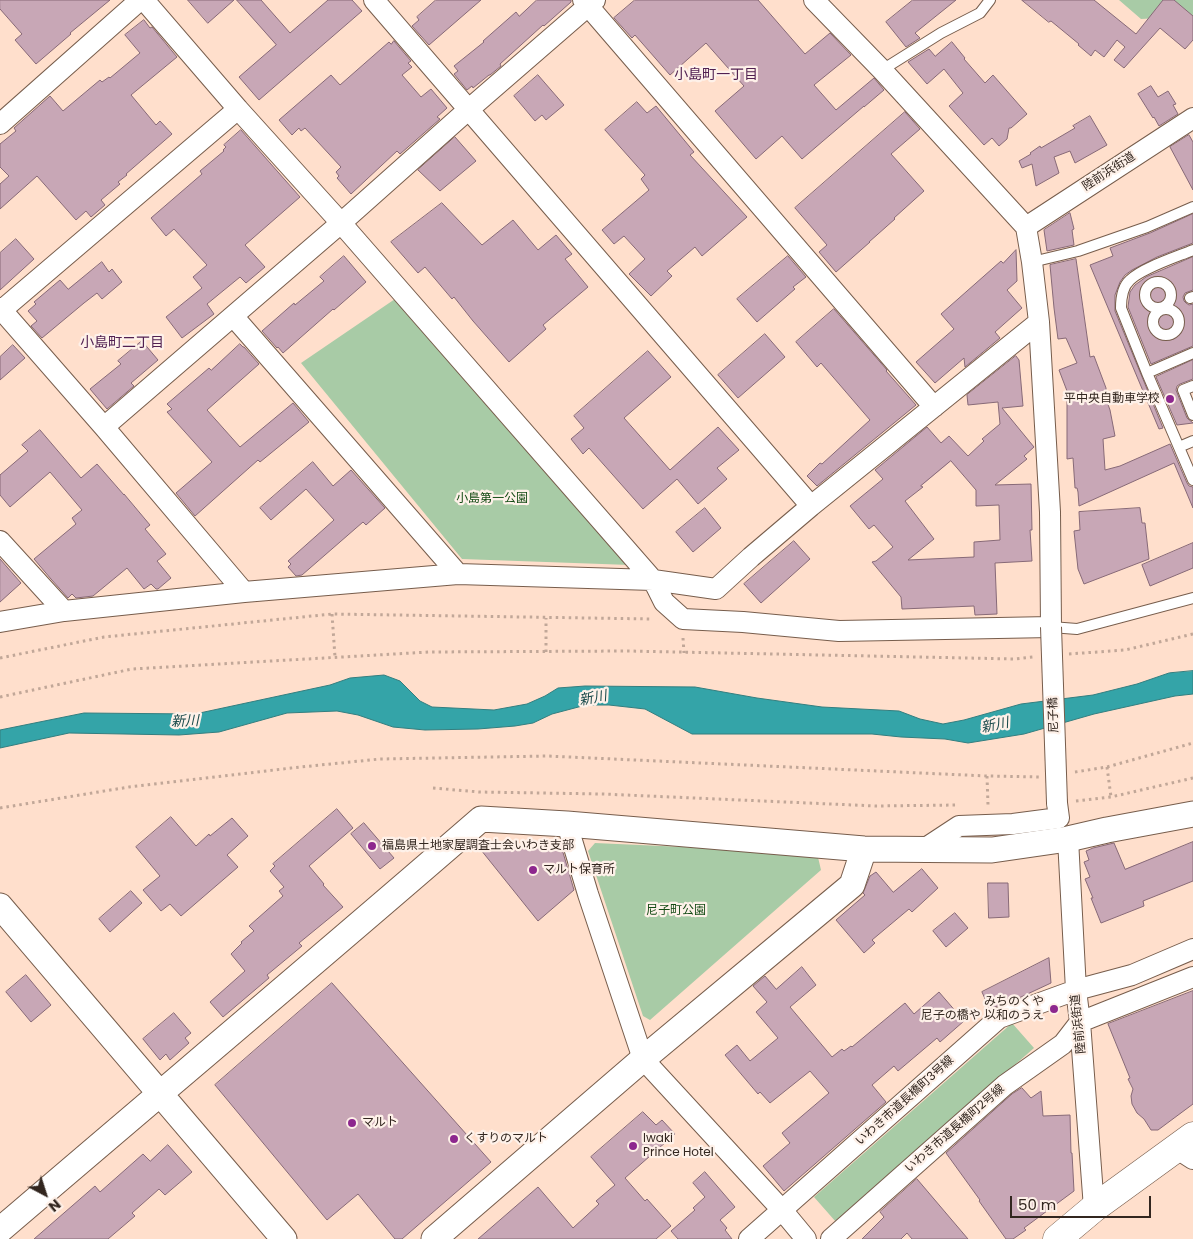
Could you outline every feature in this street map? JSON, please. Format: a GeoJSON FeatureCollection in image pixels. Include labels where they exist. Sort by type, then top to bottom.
{"type":"FeatureCollection","features":[{"type":"Feature","properties":{"kind":"main road"},"geometry":{"type":"LineString","coordinates":[[1058,1238],[1094,1208],[1187,1148]]}},
{"type":"Feature","properties":{"kind":"street"},"geometry":{"type":"LineString","coordinates":[[0,124],[142,0],[341,223],[653,580],[664,602],[683,619],[744,622],[839,631],[1051,627]]}},
{"type":"Feature","properties":{"kind":"street"},"geometry":{"type":"LineString","coordinates":[[374,0],[811,506]]}},
{"type":"Feature","properties":{"kind":"street"},"geometry":{"type":"LineString","coordinates":[[814,0],[882,70],[1026,227]]}},
{"type":"Feature","properties":{"kind":"street"},"geometry":{"type":"LineString","coordinates":[[104,427],[341,223],[588,2],[934,407]]}},
{"type":"Feature","properties":{"kind":"street"},"geometry":{"type":"LineString","coordinates":[[238,109],[1,309],[244,592]]}},
{"type":"Feature","properties":{"kind":"street","name":"陸前浜街道"},"geometry":{"type":"LineString","coordinates":[[1026,227],[1193,118]]}},
{"type":"Feature","properties":{"kind":"street","name":"尼子橋"},"geometry":{"type":"LineString","coordinates":[[1026,227],[1039,322],[1050,512],[1051,627],[1057,803]]}},
{"type":"Feature","properties":{"kind":"street"},"geometry":{"type":"LineString","coordinates":[[233,316],[458,574]]}},
{"type":"Feature","properties":{"kind":"street"},"geometry":{"type":"LineString","coordinates":[[0,622],[64,611],[244,592],[458,574],[653,580],[716,589],[811,506],[1039,322]]}},
{"type":"Feature","properties":{"kind":"street"},"geometry":{"type":"LineString","coordinates":[[0,541],[64,611]]}},
{"type":"Feature","properties":{"kind":"street"},"geometry":{"type":"LineString","coordinates":[[924,849],[959,826],[1013,824],[1059,818],[1057,803]]}},
{"type":"Feature","properties":{"kind":"street"},"geometry":{"type":"LineString","coordinates":[[0,1230],[481,819],[566,824],[864,849],[992,850],[1068,839],[1193,814]]}},
{"type":"Feature","properties":{"kind":"street"},"geometry":{"type":"LineString","coordinates":[[566,824],[644,1059],[782,1210],[806,1239]]}},
{"type":"Feature","properties":{"kind":"street","name":"陸前浜街道"},"geometry":{"type":"LineString","coordinates":[[1068,839],[1076,990],[1094,1208]]}},
{"type":"Feature","properties":{"kind":"street"},"geometry":{"type":"LineString","coordinates":[[434,1239],[644,1059],[852,885],[864,849]]}},
{"type":"Feature","properties":{"kind":"street"},"geometry":{"type":"LineString","coordinates":[[0,906],[284,1239]]}},
{"type":"Feature","properties":{"kind":"street","name":"いわき市道長橋町3号線"},"geometry":{"type":"LineString","coordinates":[[749,1239],[999,1018],[1076,990],[1132,975],[1193,949]]}},
{"type":"Feature","properties":{"kind":"street"},"geometry":{"type":"LineString","coordinates":[[1080,1022],[1193,977]]}},
{"type":"Feature","properties":{"kind":"street","name":"いわき市道長橋町2号線"},"geometry":{"type":"LineString","coordinates":[[831,1239],[1005,1085],[1063,1044],[1080,1022]]}},
{"type":"Feature","properties":{"kind":"lane"},"geometry":{"type":"LineString","coordinates":[[882,70],[941,33],[980,13],[990,0]]}},
{"type":"Feature","properties":{"kind":"lane"},"geometry":{"type":"LineString","coordinates":[[1032,262],[1078,251],[1148,227],[1193,207]]}},
{"type":"Feature","properties":{"kind":"lane"},"geometry":{"type":"LineString","coordinates":[[1193,250],[1137,274],[1129,280],[1124,288],[1121,299],[1121,308],[1193,480]]}},
{"type":"Feature","properties":{"kind":"lane"},"geometry":{"type":"LineString","coordinates":[[1160,263],[1162,281],[1160,282]]}},
{"type":"Feature","properties":{"kind":"lane"},"geometry":{"type":"LineString","coordinates":[[1160,282],[1167,286],[1171,294],[1169,302],[1160,309],[1147,303],[1145,294],[1152,284],[1160,282]]}},
{"type":"Feature","properties":{"kind":"lane"},"geometry":{"type":"LineString","coordinates":[[1147,373],[1193,353]]}},
{"type":"Feature","properties":{"kind":"lane"},"geometry":{"type":"LineString","coordinates":[[1193,386],[1183,390],[1193,414]]}},
{"type":"Feature","properties":{"kind":"lane"},"geometry":{"type":"LineString","coordinates":[[1179,447],[1193,442]]}},
{"type":"Feature","properties":{"kind":"lane"},"geometry":{"type":"LineString","coordinates":[[1051,627],[1077,629],[1193,598]]}},
{"type":"Feature","properties":{"kind":"path"},"geometry":{"type":"LineString","coordinates":[[0,658],[104,637],[332,614],[683,619]]}},
{"type":"Feature","properties":{"kind":"path"},"geometry":{"type":"LineString","coordinates":[[332,614],[335,657]]}},
{"type":"Feature","properties":{"kind":"path"},"geometry":{"type":"LineString","coordinates":[[546,618],[546,652]]}},
{"type":"Feature","properties":{"kind":"path"},"geometry":{"type":"LineString","coordinates":[[1065,655],[1125,650],[1193,634]]}},
{"type":"Feature","properties":{"kind":"path"},"geometry":{"type":"LineString","coordinates":[[0,697],[132,669],[429,652],[638,652],[1015,659],[1035,657]]}},
{"type":"Feature","properties":{"kind":"path"},"geometry":{"type":"LineString","coordinates":[[1068,774],[1107,767],[1193,743]]}},
{"type":"Feature","properties":{"kind":"path"},"geometry":{"type":"LineString","coordinates":[[0,808],[129,787],[380,759],[546,756],[1040,777]]}},
{"type":"Feature","properties":{"kind":"path"},"geometry":{"type":"LineString","coordinates":[[1107,767],[1110,797]]}},
{"type":"Feature","properties":{"kind":"path"},"geometry":{"type":"LineString","coordinates":[[987,776],[988,805],[997,805]]}},
{"type":"Feature","properties":{"kind":"path"},"geometry":{"type":"LineString","coordinates":[[1057,803],[1110,797],[1193,778]]}},
{"type":"Feature","properties":{"kind":"path"},"geometry":{"type":"LineString","coordinates":[[432,788],[480,792],[603,794],[876,806],[960,806]]}},
{"type":"Feature","properties":{"kind":"green space"},"geometry":{"type":"Polygon","coordinates":[[[1119,0],[1193,0],[1193,16],[1141,19],[1119,0]]]}},
{"type":"Feature","properties":{"kind":"green space","name":"小島第一公園"},"geometry":{"type":"Polygon","coordinates":[[[395,299],[630,565],[462,559],[301,363],[395,299]]]}},
{"type":"Feature","properties":{"kind":"green space","name":"尼子町公園"},"geometry":{"type":"Polygon","coordinates":[[[595,843],[817,853],[821,870],[650,1020],[643,1016],[588,851],[595,843]]]}},
{"type":"Feature","properties":{"kind":"green space"},"geometry":{"type":"Polygon","coordinates":[[[1012,1023],[1034,1048],[836,1222],[814,1197],[1012,1023]]]}},
{"type":"Feature","properties":{"kind":"water","name":"新川"},"geometry":{"type":"Polygon","coordinates":[[[1193,671],[1193,694],[1175,696],[1094,714],[1024,734],[968,743],[945,739],[872,734],[692,734],[645,709],[609,705],[586,705],[552,714],[533,723],[478,729],[425,730],[393,727],[358,715],[337,711],[287,713],[219,732],[179,735],[69,733],[0,748],[0,730],[84,713],[195,714],[330,685],[350,678],[384,675],[400,681],[420,701],[432,707],[494,710],[527,704],[558,688],[585,686],[695,687],[822,707],[899,711],[920,719],[943,724],[1021,704],[1093,695],[1137,684],[1169,673],[1193,671]]]}},
{"type":"Feature","properties":{"kind":"building"},"geometry":{"type":"Polygon","coordinates":[[[0,0],[110,0],[36,64],[15,40],[22,34],[0,9],[0,0]]]}},
{"type":"Feature","properties":{"kind":"building"},"geometry":{"type":"Polygon","coordinates":[[[188,0],[234,0],[208,23],[188,0]]]}},
{"type":"Feature","properties":{"kind":"building"},"geometry":{"type":"Polygon","coordinates":[[[237,0],[261,0],[290,33],[328,0],[352,0],[362,11],[259,100],[239,77],[276,45],[237,0]]]}},
{"type":"Feature","properties":{"kind":"building"},"geometry":{"type":"Polygon","coordinates":[[[436,0],[481,0],[429,45],[412,26],[419,20],[417,17],[436,0]]]}},
{"type":"Feature","properties":{"kind":"building"},"geometry":{"type":"Polygon","coordinates":[[[537,0],[571,0],[571,2],[500,64],[501,66],[473,88],[472,86],[467,90],[454,74],[458,71],[454,66],[484,42],[516,12],[519,16],[537,0]]]}},
{"type":"Feature","properties":{"kind":"building"},"geometry":{"type":"Polygon","coordinates":[[[635,0],[758,0],[805,54],[830,33],[851,55],[814,85],[836,110],[874,78],[884,90],[802,159],[782,136],[756,159],[715,111],[744,86],[706,43],[670,75],[635,35],[632,38],[614,18],[635,0]]]}},
{"type":"Feature","properties":{"kind":"building"},"geometry":{"type":"Polygon","coordinates":[[[913,0],[956,0],[915,33],[920,38],[906,47],[886,22],[913,0]]]}},
{"type":"Feature","properties":{"kind":"building"},"geometry":{"type":"Polygon","coordinates":[[[1022,0],[1094,0],[1136,34],[1163,0],[1174,0],[1193,16],[1193,40],[1185,49],[1160,28],[1124,68],[1114,60],[1125,47],[1117,40],[1104,57],[1095,50],[1091,56],[1051,21],[1049,22],[1022,0]]]}},
{"type":"Feature","properties":{"kind":"building"},"geometry":{"type":"Polygon","coordinates":[[[144,20],[177,57],[131,95],[156,125],[160,121],[172,134],[118,182],[120,184],[101,200],[105,205],[91,217],[86,211],[76,220],[37,176],[0,209],[0,184],[9,176],[0,167],[0,144],[16,131],[14,128],[50,96],[63,111],[100,80],[102,82],[110,78],[140,53],[125,35],[144,20]]]}},
{"type":"Feature","properties":{"kind":"building"},"geometry":{"type":"Polygon","coordinates":[[[394,41],[411,61],[408,63],[412,67],[402,75],[421,97],[431,89],[447,108],[437,117],[440,119],[400,154],[397,151],[351,194],[337,178],[339,176],[336,172],[341,167],[305,128],[301,131],[299,128],[292,135],[279,120],[331,75],[340,85],[389,42],[391,44],[394,41]]]}},
{"type":"Feature","properties":{"kind":"building"},"geometry":{"type":"Polygon","coordinates":[[[952,42],[985,83],[993,75],[1027,114],[1009,128],[1007,139],[999,146],[992,138],[984,145],[949,106],[963,93],[944,69],[927,84],[908,62],[929,49],[935,56],[952,42]]]}},
{"type":"Feature","properties":{"kind":"building"},"geometry":{"type":"Polygon","coordinates":[[[538,75],[564,105],[546,120],[542,115],[535,121],[514,96],[538,75]]]}},
{"type":"Feature","properties":{"kind":"building"},"geometry":{"type":"Polygon","coordinates":[[[1151,86],[1158,97],[1168,91],[1176,104],[1173,105],[1178,114],[1159,126],[1138,94],[1151,86]]]}},
{"type":"Feature","properties":{"kind":"building"},"geometry":{"type":"Polygon","coordinates":[[[637,102],[647,113],[656,106],[694,152],[690,155],[747,217],[702,256],[695,247],[667,271],[672,276],[651,296],[629,274],[645,259],[624,236],[614,244],[602,230],[649,190],[641,179],[645,175],[605,130],[637,102]]]}},
{"type":"Feature","properties":{"kind":"building"},"geometry":{"type":"Polygon","coordinates":[[[905,112],[920,129],[891,154],[924,191],[836,272],[819,252],[827,245],[795,208],[905,112]]]}},
{"type":"Feature","properties":{"kind":"building"},"geometry":{"type":"Polygon","coordinates":[[[1090,116],[1107,145],[1075,163],[1070,151],[1054,157],[1059,173],[1036,186],[1032,164],[1022,168],[1019,161],[1040,146],[1041,148],[1075,128],[1073,126],[1090,116]]]}},
{"type":"Feature","properties":{"kind":"building"},"geometry":{"type":"Polygon","coordinates":[[[241,130],[300,197],[245,245],[265,267],[246,283],[240,277],[207,304],[214,314],[182,338],[166,317],[202,288],[193,277],[207,265],[174,229],[166,236],[151,218],[202,174],[200,171],[224,151],[226,147],[224,145],[241,130]]]}},
{"type":"Feature","properties":{"kind":"building"},"geometry":{"type":"Polygon","coordinates":[[[1189,135],[1193,142],[1193,190],[1170,147],[1189,135]]]}},
{"type":"Feature","properties":{"kind":"building"},"geometry":{"type":"Polygon","coordinates":[[[455,137],[476,161],[440,191],[418,170],[455,137]]]}},
{"type":"Feature","properties":{"kind":"building"},"geometry":{"type":"Polygon","coordinates":[[[442,203],[482,245],[513,220],[538,250],[556,235],[572,254],[565,259],[588,287],[543,325],[546,329],[509,362],[454,297],[452,299],[425,267],[418,273],[391,242],[442,203]]]}},
{"type":"Feature","properties":{"kind":"building"},"geometry":{"type":"Polygon","coordinates":[[[1070,213],[1074,229],[1072,230],[1074,245],[1047,251],[1044,230],[1070,213]]]}},
{"type":"Feature","properties":{"kind":"building"},"geometry":{"type":"Polygon","coordinates":[[[1193,214],[1193,243],[1157,257],[1132,270],[1120,282],[1115,295],[1115,311],[1163,428],[1159,429],[1090,265],[1113,256],[1110,248],[1193,214]]]}},
{"type":"Feature","properties":{"kind":"building"},"geometry":{"type":"Polygon","coordinates":[[[16,239],[34,259],[0,290],[0,253],[16,239]]]}},
{"type":"Feature","properties":{"kind":"building"},"geometry":{"type":"Polygon","coordinates":[[[1016,250],[1017,281],[1007,290],[1022,308],[995,332],[1000,338],[965,367],[964,358],[935,383],[916,362],[954,329],[941,314],[1016,250]]]}},
{"type":"Feature","properties":{"kind":"building"},"geometry":{"type":"Polygon","coordinates":[[[344,256],[366,282],[283,353],[262,331],[294,303],[295,305],[324,281],[320,277],[344,256]]]}},
{"type":"Feature","properties":{"kind":"building"},"geometry":{"type":"Polygon","coordinates":[[[788,256],[806,277],[757,322],[737,299],[788,256]]]}},
{"type":"Feature","properties":{"kind":"building"},"geometry":{"type":"Polygon","coordinates":[[[1193,257],[1193,290],[1185,293],[1183,297],[1186,303],[1189,305],[1193,304],[1193,346],[1151,364],[1128,307],[1130,292],[1135,285],[1146,277],[1193,257]]]}},
{"type":"Feature","properties":{"kind":"building"},"geometry":{"type":"Polygon","coordinates":[[[1076,259],[1090,357],[1094,356],[1106,388],[1106,399],[1115,436],[1103,439],[1105,470],[1120,466],[1170,444],[1187,483],[1193,487],[1193,508],[1174,463],[1079,506],[1078,492],[1077,488],[1075,488],[1073,458],[1067,459],[1067,391],[1059,370],[1077,363],[1066,338],[1058,339],[1050,265],[1076,259]]]}},
{"type":"Feature","properties":{"kind":"building"},"geometry":{"type":"Polygon","coordinates":[[[102,262],[109,272],[112,269],[122,282],[102,299],[97,293],[42,338],[31,326],[37,321],[28,311],[36,304],[34,302],[60,280],[68,289],[102,262]]]}},
{"type":"Feature","properties":{"kind":"building"},"geometry":{"type":"Polygon","coordinates":[[[834,309],[916,405],[817,486],[807,476],[870,420],[821,363],[817,367],[796,342],[834,309]]]}},
{"type":"Feature","properties":{"kind":"building"},"geometry":{"type":"Polygon","coordinates":[[[765,334],[785,357],[738,398],[718,375],[765,334]]]}},
{"type":"Feature","properties":{"kind":"building"},"geometry":{"type":"Polygon","coordinates":[[[142,341],[158,360],[131,383],[134,386],[107,409],[90,389],[121,364],[118,361],[142,341]]]}},
{"type":"Feature","properties":{"kind":"building"},"geometry":{"type":"Polygon","coordinates":[[[240,344],[259,364],[207,410],[240,447],[293,403],[309,422],[260,462],[258,460],[195,516],[176,493],[212,462],[167,412],[172,409],[167,404],[209,368],[211,370],[240,344]]]}},
{"type":"Feature","properties":{"kind":"building"},"geometry":{"type":"Polygon","coordinates":[[[13,345],[25,358],[0,380],[0,357],[13,345]]]}},
{"type":"Feature","properties":{"kind":"building"},"geometry":{"type":"Polygon","coordinates":[[[648,351],[671,377],[624,418],[670,470],[718,427],[739,450],[717,468],[727,479],[698,504],[677,479],[643,509],[589,448],[583,454],[571,439],[584,428],[574,416],[648,351]]]}},
{"type":"Feature","properties":{"kind":"building"},"geometry":{"type":"Polygon","coordinates":[[[1016,356],[1019,360],[1023,406],[1002,408],[1034,447],[1024,456],[1027,459],[995,485],[1031,484],[1032,530],[1030,530],[1032,561],[995,563],[997,614],[975,615],[974,606],[902,609],[901,597],[872,562],[876,561],[893,547],[874,525],[869,529],[850,506],[883,479],[875,470],[927,427],[941,443],[949,436],[968,456],[984,441],[982,439],[1000,424],[998,402],[968,405],[967,395],[1016,356]],[[951,461],[905,501],[934,539],[908,560],[974,557],[974,542],[1000,540],[999,505],[976,506],[976,490],[951,461]]]}},
{"type":"Feature","properties":{"kind":"building"},"geometry":{"type":"Polygon","coordinates":[[[1193,360],[1193,379],[1180,384],[1176,390],[1187,418],[1193,423],[1177,425],[1156,377],[1193,360]]]}},
{"type":"Feature","properties":{"kind":"building"},"geometry":{"type":"Polygon","coordinates":[[[40,430],[81,478],[97,464],[150,525],[145,529],[166,554],[157,561],[171,578],[158,589],[151,584],[144,589],[127,568],[93,596],[76,598],[72,594],[68,598],[34,559],[76,524],[72,518],[82,510],[50,472],[10,507],[0,495],[0,475],[28,451],[22,445],[40,430]]]}},
{"type":"Feature","properties":{"kind":"building"},"geometry":{"type":"Polygon","coordinates":[[[313,462],[333,486],[351,470],[385,508],[366,525],[363,522],[302,575],[296,576],[288,567],[291,564],[288,561],[334,520],[306,489],[271,520],[260,508],[313,462]]]}},
{"type":"Feature","properties":{"kind":"building"},"geometry":{"type":"Polygon","coordinates":[[[705,508],[721,528],[693,552],[676,532],[705,508]]]}},
{"type":"Feature","properties":{"kind":"building"},"geometry":{"type":"Polygon","coordinates":[[[1140,508],[1142,523],[1145,523],[1149,559],[1084,584],[1078,569],[1074,531],[1080,530],[1079,512],[1140,508]]]}},
{"type":"Feature","properties":{"kind":"building"},"geometry":{"type":"Polygon","coordinates":[[[794,541],[810,559],[761,603],[744,584],[794,541]]]}},
{"type":"Feature","properties":{"kind":"building"},"geometry":{"type":"Polygon","coordinates":[[[1193,543],[1193,568],[1150,586],[1142,565],[1193,543]]]}},
{"type":"Feature","properties":{"kind":"building"},"geometry":{"type":"Polygon","coordinates":[[[0,559],[21,583],[0,602],[0,559]]]}},
{"type":"Feature","properties":{"kind":"building"},"geometry":{"type":"Polygon","coordinates":[[[337,809],[353,828],[309,866],[343,907],[299,943],[302,946],[267,975],[269,978],[223,1017],[210,1002],[245,971],[231,954],[254,931],[249,926],[283,896],[279,891],[284,887],[270,871],[275,866],[273,864],[337,809]]]}},
{"type":"Feature","properties":{"kind":"building"},"geometry":{"type":"Polygon","coordinates":[[[171,817],[196,846],[232,818],[248,836],[227,855],[238,867],[181,916],[170,904],[161,911],[143,890],[160,876],[136,847],[171,817]]]}},
{"type":"Feature","properties":{"kind":"building","name":"福島県土地家屋調査士会いわき支部"},"geometry":{"type":"Polygon","coordinates":[[[364,823],[394,858],[380,869],[351,834],[364,823]]]}},
{"type":"Feature","properties":{"kind":"building"},"geometry":{"type":"Polygon","coordinates":[[[1193,842],[1193,881],[1143,901],[1144,906],[1101,923],[1085,879],[1090,877],[1084,862],[1089,860],[1086,851],[1114,843],[1125,869],[1193,842]]]}},
{"type":"Feature","properties":{"kind":"building","name":"マルト保育所"},"geometry":{"type":"Polygon","coordinates":[[[498,844],[562,849],[574,890],[538,921],[481,850],[498,844]]]}},
{"type":"Feature","properties":{"kind":"building"},"geometry":{"type":"Polygon","coordinates":[[[922,869],[938,888],[912,912],[909,909],[872,940],[875,943],[864,953],[836,920],[865,895],[863,893],[870,876],[876,872],[893,892],[922,869]]]}},
{"type":"Feature","properties":{"kind":"building"},"geometry":{"type":"Polygon","coordinates":[[[988,883],[1008,883],[1009,917],[989,918],[988,883]]]}},
{"type":"Feature","properties":{"kind":"building"},"geometry":{"type":"Polygon","coordinates":[[[131,891],[142,903],[110,932],[99,919],[131,891]]]}},
{"type":"Feature","properties":{"kind":"building"},"geometry":{"type":"Polygon","coordinates":[[[955,913],[968,928],[946,947],[933,931],[955,913]]]}},
{"type":"Feature","properties":{"kind":"building"},"geometry":{"type":"Polygon","coordinates":[[[1049,958],[1051,983],[990,1010],[982,992],[1049,958]]]}},
{"type":"Feature","properties":{"kind":"building"},"geometry":{"type":"Polygon","coordinates":[[[802,967],[816,985],[790,1007],[832,1057],[842,1049],[844,1051],[852,1047],[905,1003],[914,1014],[939,992],[964,1021],[940,1042],[937,1038],[898,1071],[894,1066],[872,1085],[886,1102],[784,1191],[763,1166],[790,1143],[782,1133],[829,1093],[810,1071],[770,1103],[760,1092],[758,1094],[725,1055],[737,1045],[750,1061],[778,1038],[756,1012],[767,1002],[753,986],[765,976],[776,989],[802,967]]]}},
{"type":"Feature","properties":{"kind":"building"},"geometry":{"type":"Polygon","coordinates":[[[26,975],[51,1005],[31,1022],[6,992],[26,975]]]}},
{"type":"Feature","properties":{"kind":"building","name":"マルト"},"geometry":{"type":"Polygon","coordinates":[[[332,983],[491,1162],[402,1239],[395,1239],[358,1194],[327,1220],[215,1085],[332,983]]]}},
{"type":"Feature","properties":{"kind":"building"},"geometry":{"type":"Polygon","coordinates":[[[1193,991],[1193,1104],[1158,1130],[1151,1130],[1132,1104],[1131,1096],[1133,1089],[1128,1079],[1130,1078],[1108,1024],[1193,991]]]}},
{"type":"Feature","properties":{"kind":"building"},"geometry":{"type":"Polygon","coordinates":[[[174,1013],[191,1033],[185,1038],[189,1043],[170,1060],[166,1054],[160,1060],[143,1039],[174,1013]]]}},
{"type":"Feature","properties":{"kind":"building"},"geometry":{"type":"Polygon","coordinates":[[[1022,1088],[1031,1098],[1041,1091],[1043,1116],[1070,1115],[1074,1191],[1024,1228],[1026,1230],[1013,1239],[1006,1239],[946,1153],[1012,1094],[1022,1088]]]}},
{"type":"Feature","properties":{"kind":"building"},"geometry":{"type":"Polygon","coordinates":[[[643,1112],[656,1125],[662,1120],[675,1134],[625,1178],[671,1226],[656,1239],[478,1239],[538,1187],[573,1228],[599,1204],[596,1201],[615,1185],[591,1157],[643,1112]]]}},
{"type":"Feature","properties":{"kind":"building"},"geometry":{"type":"Polygon","coordinates":[[[168,1145],[192,1172],[165,1195],[159,1189],[132,1213],[135,1216],[108,1239],[34,1239],[95,1186],[100,1192],[143,1154],[150,1161],[168,1145]]]}},
{"type":"Feature","properties":{"kind":"building"},"geometry":{"type":"Polygon","coordinates":[[[705,1172],[735,1207],[720,1220],[727,1228],[725,1230],[732,1239],[678,1239],[671,1231],[695,1210],[693,1208],[705,1197],[693,1183],[705,1172]]]}},
{"type":"Feature","properties":{"kind":"building"},"geometry":{"type":"Polygon","coordinates":[[[917,1179],[968,1239],[912,1239],[907,1233],[901,1239],[862,1239],[884,1217],[880,1212],[917,1179]]]}},
{"type":"Feature","properties":{"kind":"place","name":"平中央自動車学校"},"geometry":{"type":"Point","coordinates":[1170,399]}},
{"type":"Feature","properties":{"kind":"place","name":"福島県土地家屋調査士会いわき支部"},"geometry":{"type":"Point","coordinates":[372,846]}},
{"type":"Feature","properties":{"kind":"place","name":"マルト保育所"},"geometry":{"type":"Point","coordinates":[533,870]}},
{"type":"Feature","properties":{"kind":"place","name":"みちのくや 尼子の橋や 以和のうえ"},"geometry":{"type":"Point","coordinates":[1054,1009]}},
{"type":"Feature","properties":{"kind":"place","name":"マルト"},"geometry":{"type":"Point","coordinates":[352,1123]}},
{"type":"Feature","properties":{"kind":"place","name":"くすりのマルト"},"geometry":{"type":"Point","coordinates":[454,1139]}},
{"type":"Feature","properties":{"kind":"place","name":"Iwaki Prince Hotel"},"geometry":{"type":"Point","coordinates":[633,1146]}},
{"type":"Feature","properties":{"kind":"district","name":"小島町一丁目"},"geometry":{"type":"Point","coordinates":[716,75]}},
{"type":"Feature","properties":{"kind":"district","name":"小島町二丁目"},"geometry":{"type":"Point","coordinates":[122,343]}}]}
